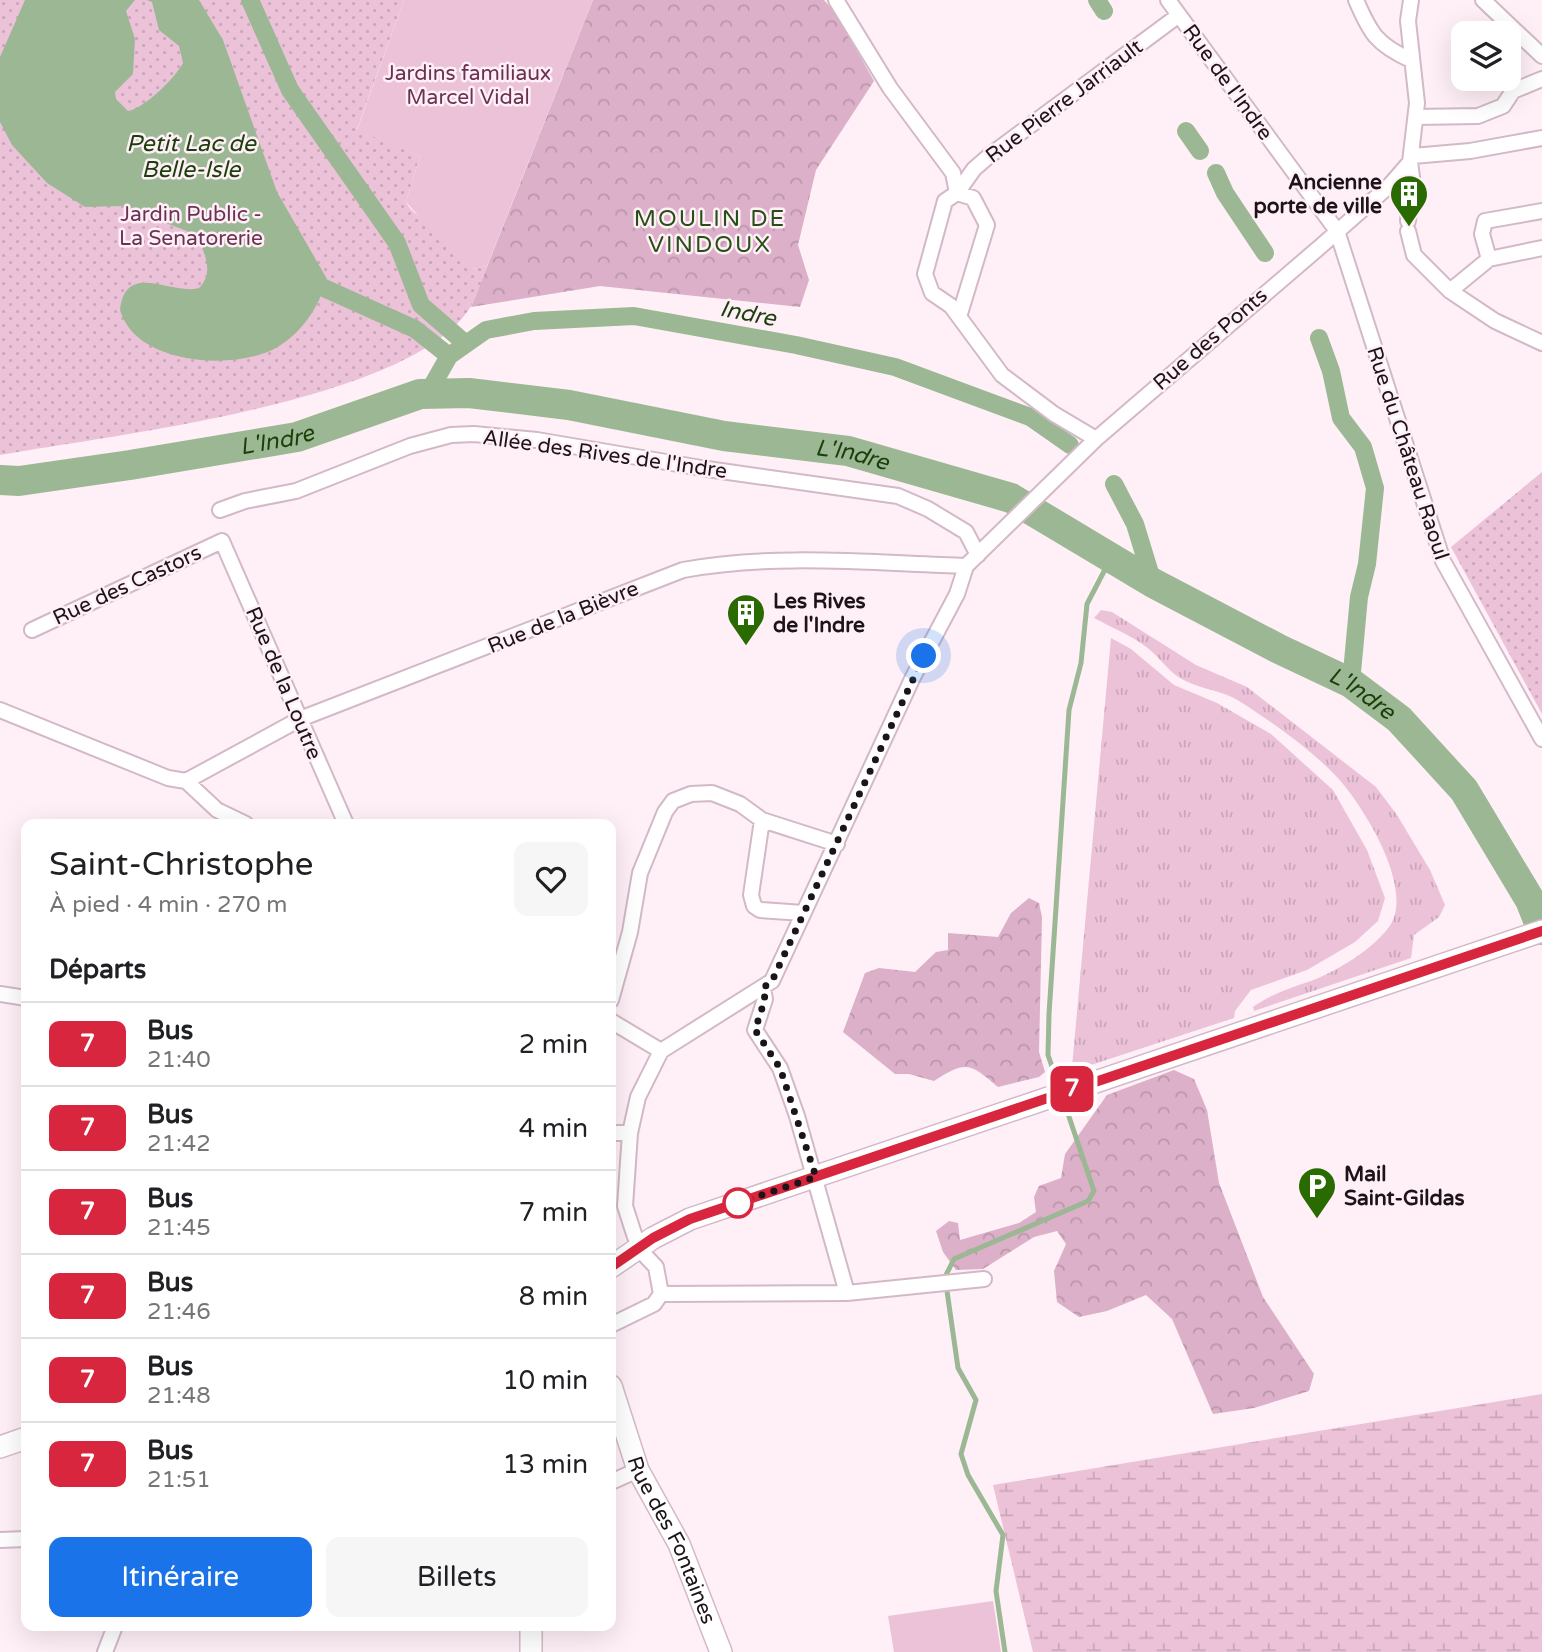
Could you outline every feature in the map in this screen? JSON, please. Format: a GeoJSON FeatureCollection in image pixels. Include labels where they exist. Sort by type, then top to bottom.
{"type":"FeatureCollection","features":[{"type":"Feature","properties":{"kind":"main road"},"geometry":{"type":"LineString","coordinates":[[616,1262],[667,1221],[690,1219],[1541,932]]}},
{"type":"Feature","properties":{"kind":"main road"},"geometry":{"type":"LineString","coordinates":[[616,1250],[637,1243]]}},
{"type":"Feature","properties":{"kind":"main road","name":"Rue des Fontaines"},"geometry":{"type":"LineString","coordinates":[[616,1400],[638,1470],[679,1545],[721,1652]]}},
{"type":"Feature","properties":{"kind":"main road"},"geometry":{"type":"LineString","coordinates":[[0,1447],[21,1440]]}},
{"type":"Feature","properties":{"kind":"main road"},"geometry":{"type":"LineString","coordinates":[[531,1631],[531,1652]]}},
{"type":"Feature","properties":{"kind":"street"},"geometry":{"type":"LineString","coordinates":[[836,0],[890,89],[953,173],[957,193],[973,198],[986,225],[959,317]]}},
{"type":"Feature","properties":{"kind":"street","name":"Rue de l'Indre"},"geometry":{"type":"LineString","coordinates":[[1168,0],[1337,231]]}},
{"type":"Feature","properties":{"kind":"street"},"geometry":{"type":"LineString","coordinates":[[1356,0],[1370,32],[1396,53],[1411,60]]}},
{"type":"Feature","properties":{"kind":"street"},"geometry":{"type":"LineString","coordinates":[[1411,0],[1408,21],[1417,93],[1408,226],[1414,255],[1450,290],[1496,321],[1542,343]]}},
{"type":"Feature","properties":{"kind":"street"},"geometry":{"type":"LineString","coordinates":[[1483,0],[1542,56]]}},
{"type":"Feature","properties":{"kind":"street","name":"Rue Pierre Jarriault"},"geometry":{"type":"LineString","coordinates":[[1096,439],[1054,414],[1002,375],[951,306],[932,293],[925,274],[945,201],[957,193],[974,169],[1179,15]]}},
{"type":"Feature","properties":{"kind":"street"},"geometry":{"type":"LineString","coordinates":[[1416,117],[1478,116],[1503,106],[1513,91],[1542,79]]}},
{"type":"Feature","properties":{"kind":"street"},"geometry":{"type":"LineString","coordinates":[[1411,159],[1542,138]]}},
{"type":"Feature","properties":{"kind":"street","name":"Rue des Ponts"},"geometry":{"type":"LineString","coordinates":[[966,566],[1096,439],[1390,185],[1411,159]]}},
{"type":"Feature","properties":{"kind":"street"},"geometry":{"type":"LineString","coordinates":[[1489,259],[1482,234],[1485,221],[1542,211]]}},
{"type":"Feature","properties":{"kind":"street","name":"Rue du Château Raoul"},"geometry":{"type":"LineString","coordinates":[[1337,231],[1443,561],[1542,739]]}},
{"type":"Feature","properties":{"kind":"street"},"geometry":{"type":"LineString","coordinates":[[1450,290],[1489,259],[1542,248]]}},
{"type":"Feature","properties":{"kind":"street","name":"Allée des Rives de l'Indre"},"geometry":{"type":"LineString","coordinates":[[219,510],[245,501],[296,491],[410,446],[451,435],[474,434],[537,440],[707,469],[898,496],[928,509],[966,532],[980,553]]}},
{"type":"Feature","properties":{"kind":"street","name":"Rue des Castors"},"geometry":{"type":"LineString","coordinates":[[32,630],[222,541]]}},
{"type":"Feature","properties":{"kind":"street","name":"Rue de la Loutre"},"geometry":{"type":"LineString","coordinates":[[222,541],[344,819]]}},
{"type":"Feature","properties":{"kind":"street","name":"Rue de la Bièvre"},"geometry":{"type":"LineString","coordinates":[[186,781],[300,719],[683,570],[735,561],[789,559],[966,566]]}},
{"type":"Feature","properties":{"kind":"street"},"geometry":{"type":"LineString","coordinates":[[616,1323],[654,1304],[661,1294],[656,1267],[637,1243],[618,1207],[638,1097],[661,1051],[703,1022],[772,981],[913,677],[957,594],[966,566]]}},
{"type":"Feature","properties":{"kind":"street"},"geometry":{"type":"LineString","coordinates":[[0,710],[168,778],[186,781],[217,810],[236,819]]}},
{"type":"Feature","properties":{"kind":"street"},"geometry":{"type":"LineString","coordinates":[[616,982],[630,932],[640,873],[664,811],[673,802],[691,794],[712,793],[740,804],[762,820],[837,844]]}},
{"type":"Feature","properties":{"kind":"street"},"geometry":{"type":"LineString","coordinates":[[762,820],[751,895],[754,906],[760,910],[803,913]]}},
{"type":"Feature","properties":{"kind":"street"},"geometry":{"type":"LineString","coordinates":[[763,988],[765,999],[755,1030],[780,1068],[816,1177],[847,1293]]}},
{"type":"Feature","properties":{"kind":"street"},"geometry":{"type":"LineString","coordinates":[[0,994],[21,997]]}},
{"type":"Feature","properties":{"kind":"street"},"geometry":{"type":"LineString","coordinates":[[616,1024],[661,1051]]}},
{"type":"Feature","properties":{"kind":"street"},"geometry":{"type":"LineString","coordinates":[[616,1133],[630,1132]]}},
{"type":"Feature","properties":{"kind":"street"},"geometry":{"type":"LineString","coordinates":[[661,1294],[847,1293],[984,1279]]}},
{"type":"Feature","properties":{"kind":"street"},"geometry":{"type":"LineString","coordinates":[[616,1480],[638,1470]]}},
{"type":"Feature","properties":{"kind":"street"},"geometry":{"type":"LineString","coordinates":[[0,1540],[21,1539]]}},
{"type":"Feature","properties":{"kind":"street"},"geometry":{"type":"LineString","coordinates":[[105,1652],[113,1631]]}},
{"type":"Feature","properties":{"kind":"green space","name":"Jardin Public - La Senatorerie"},"geometry":{"type":"Polygon","coordinates":[[[0,0],[404,0],[357,129],[420,156],[406,202],[412,211],[473,269],[487,266],[471,306],[438,339],[388,367],[325,390],[181,425],[0,455],[0,0]]]}},
{"type":"Feature","properties":{"kind":"green space","name":"Jardins familiaux Marcel Vidal"},"geometry":{"type":"Polygon","coordinates":[[[404,0],[593,0],[487,266],[473,269],[463,265],[406,202],[420,156],[357,130],[404,0]]]}},
{"type":"Feature","properties":{"kind":"green space"},"geometry":{"type":"Polygon","coordinates":[[[593,0],[824,0],[836,14],[874,81],[816,170],[798,245],[809,280],[800,307],[600,286],[471,307],[593,0]]]}},
{"type":"Feature","properties":{"kind":"green space"},"geometry":{"type":"Polygon","coordinates":[[[1542,472],[1542,714],[1451,547],[1542,472]]]}},
{"type":"Feature","properties":{"kind":"green space"},"geometry":{"type":"Polygon","coordinates":[[[1101,610],[1112,612],[1196,665],[1247,687],[1376,787],[1397,815],[1430,870],[1445,905],[1439,917],[1414,935],[1411,958],[1254,1011],[1253,1007],[1267,998],[1343,966],[1382,936],[1395,912],[1396,894],[1385,853],[1353,797],[1333,773],[1308,750],[1239,701],[1180,678],[1145,646],[1094,618],[1101,610]]]}},
{"type":"Feature","properties":{"kind":"green space"},"geometry":{"type":"Polygon","coordinates":[[[1111,638],[1131,649],[1174,685],[1217,703],[1271,734],[1333,790],[1367,850],[1385,898],[1378,921],[1355,942],[1307,970],[1251,990],[1235,1011],[1234,1018],[1088,1066],[1072,1067],[1111,638]]]}},
{"type":"Feature","properties":{"kind":"green space"},"geometry":{"type":"Polygon","coordinates":[[[1029,898],[1039,903],[1042,917],[1039,1052],[1045,1072],[1039,1077],[998,1087],[981,1073],[968,1067],[961,1067],[934,1081],[909,1074],[895,1074],[843,1032],[865,973],[879,968],[915,972],[936,952],[948,950],[948,933],[998,937],[1011,913],[1029,898]]]}},
{"type":"Feature","properties":{"kind":"green space"},"geometry":{"type":"Polygon","coordinates":[[[1174,1070],[1194,1079],[1207,1110],[1219,1183],[1263,1297],[1314,1374],[1309,1391],[1254,1408],[1213,1414],[1172,1319],[1146,1295],[1107,1311],[1079,1317],[1057,1302],[1054,1271],[1066,1244],[1057,1231],[1034,1237],[983,1269],[956,1270],[943,1252],[936,1231],[949,1221],[958,1223],[960,1240],[1019,1223],[1036,1212],[1034,1197],[1039,1186],[1061,1178],[1065,1154],[1107,1095],[1174,1070]]]}},
{"type":"Feature","properties":{"kind":"green space"},"geometry":{"type":"Polygon","coordinates":[[[1542,1394],[1542,1652],[1033,1652],[993,1485],[1542,1394]]]}},
{"type":"Feature","properties":{"kind":"green space"},"geometry":{"type":"Polygon","coordinates":[[[993,1601],[1001,1652],[894,1652],[888,1616],[993,1601]]]}},
{"type":"Feature","properties":{"kind":"water","name":"Petit Lac de Belle-Isle"},"geometry":{"type":"Polygon","coordinates":[[[25,0],[135,0],[126,11],[135,39],[133,74],[115,92],[116,99],[128,111],[159,92],[183,63],[179,46],[159,30],[152,2],[147,0],[199,0],[223,40],[277,192],[327,279],[308,319],[284,343],[256,356],[210,361],[164,352],[144,342],[129,328],[120,310],[124,295],[131,287],[140,283],[151,283],[176,288],[199,288],[206,276],[205,255],[197,235],[122,206],[85,207],[47,183],[12,145],[0,122],[0,57],[25,0]]]}},
{"type":"Feature","properties":{"kind":"waterway"},"geometry":{"type":"LineString","coordinates":[[250,0],[290,90],[397,243],[421,305],[466,344]]}},
{"type":"Feature","properties":{"kind":"waterway"},"geometry":{"type":"LineString","coordinates":[[1097,0],[1104,11]]}},
{"type":"Feature","properties":{"kind":"waterway"},"geometry":{"type":"LineString","coordinates":[[1186,131],[1200,151]]}},
{"type":"Feature","properties":{"kind":"waterway"},"geometry":{"type":"LineString","coordinates":[[1216,173],[1225,193],[1265,253]]}},
{"type":"Feature","properties":{"kind":"waterway"},"geometry":{"type":"LineString","coordinates":[[324,288],[415,329],[449,356]]}},
{"type":"Feature","properties":{"kind":"waterway","name":"Indre"},"geometry":{"type":"LineString","coordinates":[[428,393],[449,356],[486,330],[534,321],[634,316],[796,345],[895,367],[1030,417],[1070,445]]}},
{"type":"Feature","properties":{"kind":"waterway"},"geometry":{"type":"LineString","coordinates":[[1319,338],[1331,371],[1341,418],[1363,447],[1375,488],[1367,564],[1359,597],[1351,683]]}},
{"type":"Feature","properties":{"kind":"waterway","name":"L'Indre"},"geometry":{"type":"LineString","coordinates":[[0,480],[19,481],[130,465],[297,437],[420,394],[469,393],[569,405],[724,436],[848,451],[1011,498],[1153,583],[1279,649],[1351,683],[1399,719],[1464,790],[1530,900],[1542,930]]}},
{"type":"Feature","properties":{"kind":"waterway","name":"Indre"},"geometry":{"type":"LineString","coordinates":[[1114,484],[1135,524],[1153,583]]}},
{"type":"Feature","properties":{"kind":"waterway"},"geometry":{"type":"LineString","coordinates":[[1060,1090],[1048,1055],[1069,710],[1081,663],[1087,604],[1111,558]]}},
{"type":"Feature","properties":{"kind":"waterway"},"geometry":{"type":"LineString","coordinates":[[1005,1652],[996,1591],[1003,1535],[968,1475],[961,1454],[976,1400],[958,1368],[945,1277],[954,1259],[1088,1201],[1094,1191],[1063,1099]]}},
{"type":"Feature","properties":{"kind":"bus line","name":"7"},"geometry":{"type":"LineString","coordinates":[[616,1264],[653,1238],[690,1219],[1542,931]]}},
{"type":"Feature","properties":{"kind":"place","name":"Ancienne porte de ville"},"geometry":{"type":"Point","coordinates":[1409,228]}},
{"type":"Feature","properties":{"kind":"place","name":"Les Rives de l'Indre"},"geometry":{"type":"Point","coordinates":[746,647]}},
{"type":"Feature","properties":{"kind":"place","name":"Mail Saint-Gildas"},"geometry":{"type":"Point","coordinates":[1317,1220]}},
{"type":"Feature","properties":{"kind":"district","name":"MOULIN DE VINDOUX"},"geometry":{"type":"Point","coordinates":[710,231]}},
{"type":"Feature","properties":{"kind":"route"},"geometry":{"type":"LineString","coordinates":[[738,1203],[816,1177],[780,1068],[755,1030],[765,999],[763,988],[772,981],[924,656]]}}]}
